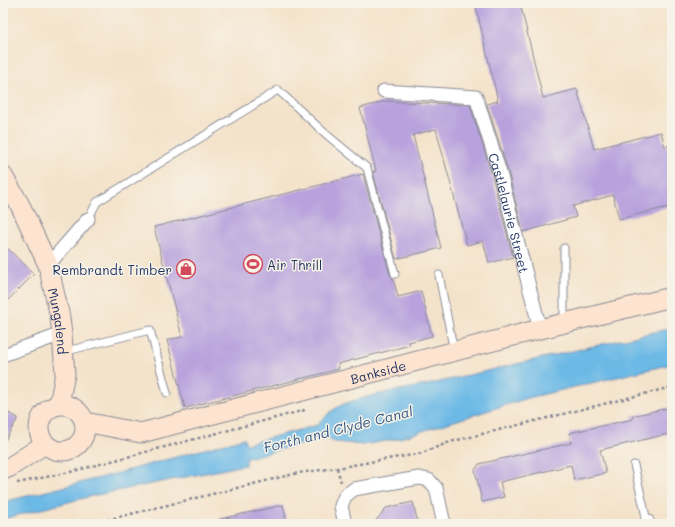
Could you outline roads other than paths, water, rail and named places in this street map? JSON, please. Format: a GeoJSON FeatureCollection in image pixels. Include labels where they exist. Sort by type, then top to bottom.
{"type":"FeatureCollection","features":[{"type":"Feature","properties":{"kind":"street","name":"Castlelaurie Street"},"geometry":{"type":"LineString","coordinates":[[384,92],[476,97],[500,173],[540,329]]}},
{"type":"Feature","properties":{"kind":"street","name":"Mungalend"},"geometry":{"type":"LineString","coordinates":[[3,176],[20,205],[48,265],[60,317],[65,374],[59,404]]}},
{"type":"Feature","properties":{"kind":"street"},"geometry":{"type":"LineString","coordinates":[[48,265],[88,219]]}},
{"type":"Feature","properties":{"kind":"street","name":"Bankside"},"geometry":{"type":"LineString","coordinates":[[85,422],[141,433],[540,329],[672,297]]}},
{"type":"Feature","properties":{"kind":"street"},"geometry":{"type":"LineString","coordinates":[[3,355],[62,343]]}},
{"type":"Feature","properties":{"kind":"street"},"geometry":{"type":"LineString","coordinates":[[59,404],[75,408],[81,414],[85,422],[83,438],[75,447],[68,451],[52,449],[45,444],[38,430],[39,421],[42,414],[48,408],[59,404]]}},
{"type":"Feature","properties":{"kind":"street"},"geometry":{"type":"LineString","coordinates":[[3,470],[45,444]]}},
{"type":"Feature","properties":{"kind":"street"},"geometry":{"type":"LineString","coordinates":[[345,524],[341,506],[345,496],[354,489],[419,478],[429,480],[436,488],[444,524]]}},
{"type":"Feature","properties":{"kind":"lane"},"geometry":{"type":"LineString","coordinates":[[88,219],[97,202],[278,90],[327,135],[367,168],[395,274]]}},
{"type":"Feature","properties":{"kind":"lane"},"geometry":{"type":"LineString","coordinates":[[564,248],[564,324]]}},
{"type":"Feature","properties":{"kind":"lane"},"geometry":{"type":"LineString","coordinates":[[439,275],[454,352]]}},
{"type":"Feature","properties":{"kind":"lane"},"geometry":{"type":"LineString","coordinates":[[62,343],[150,330],[167,393]]}},
{"type":"Feature","properties":{"kind":"lane"},"geometry":{"type":"LineString","coordinates":[[634,465],[647,522]]}},
{"type":"Feature","properties":{"kind":"water","name":"Forth and Clyde Canal"},"geometry":{"type":"Polygon","coordinates":[[[672,328],[672,364],[528,398],[397,439],[363,445],[335,442],[325,438],[247,458],[245,465],[92,496],[3,519],[3,502],[111,475],[244,438],[246,444],[318,425],[327,415],[343,404],[366,397],[426,385],[672,328]]]}},
{"type":"Feature","properties":{"kind":"place","name":"Air Thrill"},"geometry":{"type":"Point","coordinates":[253,264]}},
{"type":"Feature","properties":{"kind":"place","name":"Rembrandt Timber"},"geometry":{"type":"Point","coordinates":[186,269]}}]}
